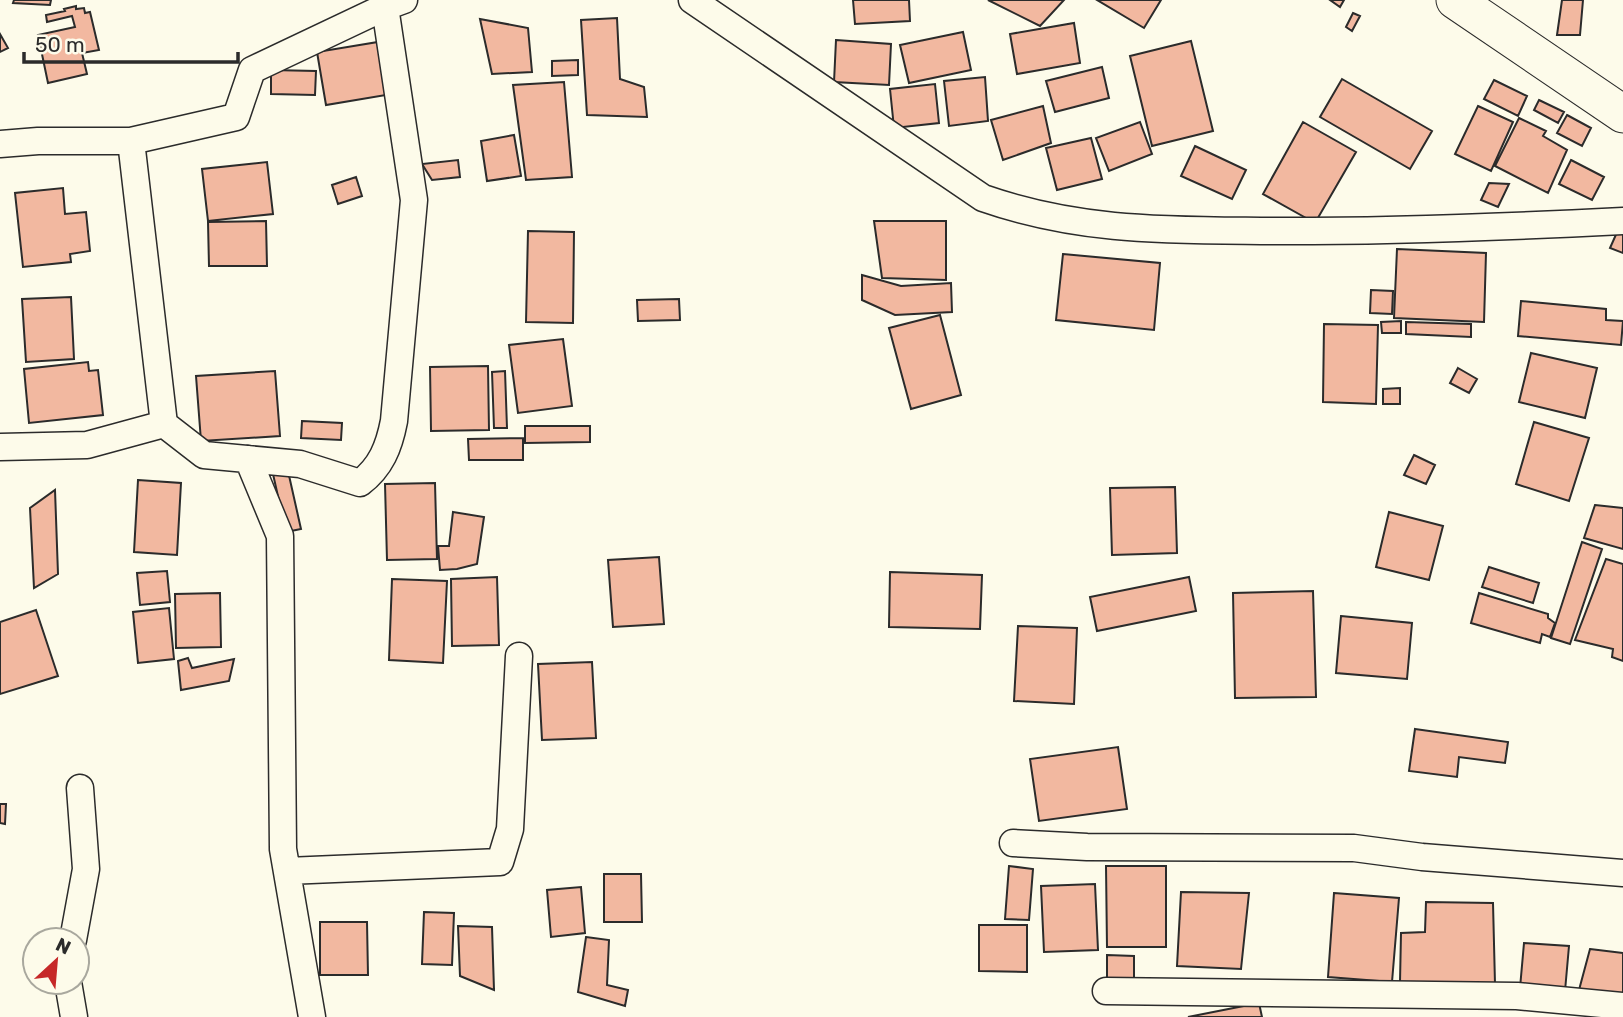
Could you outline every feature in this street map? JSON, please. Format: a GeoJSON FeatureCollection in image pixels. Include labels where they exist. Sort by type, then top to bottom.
{"type":"FeatureCollection","features":[{"type":"Feature","properties":{"kind":"street"},"geometry":{"type":"LineString","coordinates":[[692,0],[983,198],[1016,210],[1065,220],[1143,230],[1374,232],[1623,221]]}},
{"type":"Feature","properties":{"kind":"street"},"geometry":{"type":"LineString","coordinates":[[0,145],[38,141],[131,141],[236,117],[252,70],[395,3],[414,200],[394,421],[383,459],[372,474],[360,483],[300,464],[204,455],[164,424],[131,141]]}},
{"type":"Feature","properties":{"kind":"street"},"geometry":{"type":"LineString","coordinates":[[1468,5],[1623,114]]}},
{"type":"Feature","properties":{"kind":"street"},"geometry":{"type":"LineString","coordinates":[[0,447],[87,445],[164,424]]}},
{"type":"Feature","properties":{"kind":"street"},"geometry":{"type":"LineString","coordinates":[[248,459],[280,537],[283,849],[312,1017]]}},
{"type":"Feature","properties":{"kind":"street"},"geometry":{"type":"LineString","coordinates":[[287,871],[500,862],[510,829],[519,656]]}},
{"type":"Feature","properties":{"kind":"street"},"geometry":{"type":"LineString","coordinates":[[76,926],[86,869],[80,788]]}},
{"type":"Feature","properties":{"kind":"street"},"geometry":{"type":"LineString","coordinates":[[1013,843],[1087,847],[1354,848],[1422,857],[1623,873]]}},
{"type":"Feature","properties":{"kind":"street"},"geometry":{"type":"LineString","coordinates":[[1106,991],[1517,996],[1623,1006]]}},
{"type":"Feature","properties":{"kind":"street"},"geometry":{"type":"LineString","coordinates":[[70,996],[74,1017]]}},
{"type":"Feature","properties":{"kind":"building"},"geometry":{"type":"Polygon","coordinates":[[[14,0],[51,0],[50,5],[13,3],[14,0]]]}},
{"type":"Feature","properties":{"kind":"building"},"geometry":{"type":"Polygon","coordinates":[[[853,0],[909,0],[910,21],[855,24],[853,0]]]}},
{"type":"Feature","properties":{"kind":"building"},"geometry":{"type":"Polygon","coordinates":[[[988,0],[1064,0],[1040,26],[988,0]]]}},
{"type":"Feature","properties":{"kind":"building"},"geometry":{"type":"Polygon","coordinates":[[[1097,0],[1161,0],[1144,28],[1097,0]]]}},
{"type":"Feature","properties":{"kind":"building"},"geometry":{"type":"Polygon","coordinates":[[[1330,0],[1344,0],[1340,7],[1330,0]]]}},
{"type":"Feature","properties":{"kind":"building"},"geometry":{"type":"Polygon","coordinates":[[[1562,0],[1583,0],[1580,35],[1557,35],[1562,0]]]}},
{"type":"Feature","properties":{"kind":"building"},"geometry":{"type":"Polygon","coordinates":[[[76,6],[76,9],[84,8],[85,13],[90,12],[99,50],[82,53],[87,74],[48,83],[38,35],[75,27],[72,16],[47,22],[46,15],[76,6]]]}},
{"type":"Feature","properties":{"kind":"building"},"geometry":{"type":"Polygon","coordinates":[[[1353,13],[1360,16],[1352,31],[1346,27],[1353,13]]]}},
{"type":"Feature","properties":{"kind":"building"},"geometry":{"type":"Polygon","coordinates":[[[617,18],[620,79],[644,87],[647,117],[587,115],[581,20],[617,18]]]}},
{"type":"Feature","properties":{"kind":"building"},"geometry":{"type":"Polygon","coordinates":[[[480,19],[528,28],[532,72],[492,74],[480,19]]]}},
{"type":"Feature","properties":{"kind":"building"},"geometry":{"type":"Polygon","coordinates":[[[1074,23],[1080,63],[1017,74],[1010,34],[1074,23]]]}},
{"type":"Feature","properties":{"kind":"building"},"geometry":{"type":"Polygon","coordinates":[[[963,32],[971,70],[909,83],[900,45],[963,32]]]}},
{"type":"Feature","properties":{"kind":"building"},"geometry":{"type":"Polygon","coordinates":[[[0,34],[8,48],[0,52],[0,34]]]}},
{"type":"Feature","properties":{"kind":"building"},"geometry":{"type":"Polygon","coordinates":[[[836,40],[891,44],[889,85],[834,82],[836,40]]]}},
{"type":"Feature","properties":{"kind":"building"},"geometry":{"type":"Polygon","coordinates":[[[384,41],[392,94],[326,105],[317,52],[384,41]]]}},
{"type":"Feature","properties":{"kind":"building"},"geometry":{"type":"Polygon","coordinates":[[[1191,41],[1213,131],[1152,146],[1130,56],[1191,41]]]}},
{"type":"Feature","properties":{"kind":"building"},"geometry":{"type":"Polygon","coordinates":[[[578,60],[578,75],[552,76],[552,61],[578,60]]]}},
{"type":"Feature","properties":{"kind":"building"},"geometry":{"type":"Polygon","coordinates":[[[1102,67],[1109,98],[1055,112],[1046,81],[1102,67]]]}},
{"type":"Feature","properties":{"kind":"building"},"geometry":{"type":"Polygon","coordinates":[[[271,70],[316,71],[315,95],[271,94],[271,70]]]}},
{"type":"Feature","properties":{"kind":"building"},"geometry":{"type":"Polygon","coordinates":[[[985,77],[988,121],[949,126],[944,81],[985,77]]]}},
{"type":"Feature","properties":{"kind":"building"},"geometry":{"type":"Polygon","coordinates":[[[1342,79],[1432,131],[1410,169],[1320,117],[1342,79]]]}},
{"type":"Feature","properties":{"kind":"building"},"geometry":{"type":"Polygon","coordinates":[[[1494,80],[1527,96],[1518,116],[1484,99],[1494,80]]]}},
{"type":"Feature","properties":{"kind":"building"},"geometry":{"type":"Polygon","coordinates":[[[564,82],[572,177],[526,180],[513,85],[564,82]]]}},
{"type":"Feature","properties":{"kind":"building"},"geometry":{"type":"Polygon","coordinates":[[[935,84],[939,123],[894,128],[890,89],[935,84]]]}},
{"type":"Feature","properties":{"kind":"building"},"geometry":{"type":"Polygon","coordinates":[[[1539,100],[1564,112],[1558,123],[1534,110],[1539,100]]]}},
{"type":"Feature","properties":{"kind":"building"},"geometry":{"type":"Polygon","coordinates":[[[1043,106],[1051,143],[1003,160],[991,120],[1043,106]]]}},
{"type":"Feature","properties":{"kind":"building"},"geometry":{"type":"Polygon","coordinates":[[[1478,106],[1513,122],[1491,171],[1455,154],[1478,106]]]}},
{"type":"Feature","properties":{"kind":"building"},"geometry":{"type":"Polygon","coordinates":[[[1567,115],[1591,128],[1582,146],[1557,133],[1567,115]]]}},
{"type":"Feature","properties":{"kind":"building"},"geometry":{"type":"Polygon","coordinates":[[[1519,118],[1546,131],[1543,136],[1567,150],[1548,193],[1495,166],[1519,118]]]}},
{"type":"Feature","properties":{"kind":"building"},"geometry":{"type":"Polygon","coordinates":[[[1140,122],[1152,154],[1109,171],[1096,138],[1140,122]]]}},
{"type":"Feature","properties":{"kind":"building"},"geometry":{"type":"Polygon","coordinates":[[[1303,122],[1356,152],[1315,223],[1263,194],[1303,122]]]}},
{"type":"Feature","properties":{"kind":"building"},"geometry":{"type":"Polygon","coordinates":[[[514,135],[521,176],[487,181],[481,141],[514,135]]]}},
{"type":"Feature","properties":{"kind":"building"},"geometry":{"type":"Polygon","coordinates":[[[1091,138],[1102,179],[1057,190],[1046,148],[1091,138]]]}},
{"type":"Feature","properties":{"kind":"building"},"geometry":{"type":"Polygon","coordinates":[[[1195,146],[1246,170],[1232,199],[1181,176],[1195,146]]]}},
{"type":"Feature","properties":{"kind":"building"},"geometry":{"type":"Polygon","coordinates":[[[458,160],[460,177],[432,180],[422,164],[458,160]]]}},
{"type":"Feature","properties":{"kind":"building"},"geometry":{"type":"Polygon","coordinates":[[[1571,160],[1604,177],[1592,200],[1559,184],[1571,160]]]}},
{"type":"Feature","properties":{"kind":"building"},"geometry":{"type":"Polygon","coordinates":[[[267,162],[273,214],[208,221],[202,169],[267,162]]]}},
{"type":"Feature","properties":{"kind":"building"},"geometry":{"type":"Polygon","coordinates":[[[356,177],[362,196],[338,204],[332,185],[356,177]]]}},
{"type":"Feature","properties":{"kind":"building"},"geometry":{"type":"Polygon","coordinates":[[[1489,183],[1509,184],[1498,207],[1481,200],[1489,183]]]}},
{"type":"Feature","properties":{"kind":"building"},"geometry":{"type":"Polygon","coordinates":[[[63,188],[65,214],[86,212],[90,251],[70,254],[71,262],[23,267],[15,193],[63,188]]]}},
{"type":"Feature","properties":{"kind":"building"},"geometry":{"type":"Polygon","coordinates":[[[266,221],[267,266],[209,266],[208,222],[266,221]]]}},
{"type":"Feature","properties":{"kind":"building"},"geometry":{"type":"Polygon","coordinates":[[[874,221],[946,221],[946,280],[882,278],[874,221]]]}},
{"type":"Feature","properties":{"kind":"building"},"geometry":{"type":"Polygon","coordinates":[[[1618,230],[1623,232],[1623,253],[1610,248],[1618,230]]]}},
{"type":"Feature","properties":{"kind":"building"},"geometry":{"type":"Polygon","coordinates":[[[528,231],[574,232],[573,323],[526,322],[528,231]]]}},
{"type":"Feature","properties":{"kind":"building"},"geometry":{"type":"Polygon","coordinates":[[[1397,249],[1486,253],[1484,322],[1394,318],[1397,249]]]}},
{"type":"Feature","properties":{"kind":"building"},"geometry":{"type":"Polygon","coordinates":[[[1063,254],[1160,263],[1154,330],[1056,320],[1063,254]]]}},
{"type":"Feature","properties":{"kind":"building"},"geometry":{"type":"Polygon","coordinates":[[[862,275],[901,286],[951,283],[952,312],[895,315],[862,300],[862,275]]]}},
{"type":"Feature","properties":{"kind":"building"},"geometry":{"type":"Polygon","coordinates":[[[1371,290],[1393,291],[1392,314],[1370,313],[1371,290]]]}},
{"type":"Feature","properties":{"kind":"building"},"geometry":{"type":"Polygon","coordinates":[[[71,297],[74,359],[26,362],[22,299],[71,297]]]}},
{"type":"Feature","properties":{"kind":"building"},"geometry":{"type":"Polygon","coordinates":[[[679,299],[680,320],[638,321],[637,300],[679,299]]]}},
{"type":"Feature","properties":{"kind":"building"},"geometry":{"type":"Polygon","coordinates":[[[1521,301],[1606,309],[1606,320],[1623,321],[1621,345],[1518,336],[1521,301]]]}},
{"type":"Feature","properties":{"kind":"building"},"geometry":{"type":"Polygon","coordinates":[[[940,315],[961,395],[911,409],[889,328],[940,315]]]}},
{"type":"Feature","properties":{"kind":"building"},"geometry":{"type":"Polygon","coordinates":[[[1401,321],[1401,333],[1382,333],[1381,322],[1401,321]]]}},
{"type":"Feature","properties":{"kind":"building"},"geometry":{"type":"Polygon","coordinates":[[[1406,322],[1471,324],[1471,337],[1406,334],[1406,322]]]}},
{"type":"Feature","properties":{"kind":"building"},"geometry":{"type":"Polygon","coordinates":[[[1324,324],[1378,325],[1376,404],[1323,402],[1324,324]]]}},
{"type":"Feature","properties":{"kind":"building"},"geometry":{"type":"Polygon","coordinates":[[[563,339],[572,406],[518,413],[509,345],[563,339]]]}},
{"type":"Feature","properties":{"kind":"building"},"geometry":{"type":"Polygon","coordinates":[[[1531,353],[1597,368],[1585,418],[1519,402],[1531,353]]]}},
{"type":"Feature","properties":{"kind":"building"},"geometry":{"type":"Polygon","coordinates":[[[88,362],[89,371],[98,370],[103,415],[29,423],[24,369],[88,362]]]}},
{"type":"Feature","properties":{"kind":"building"},"geometry":{"type":"Polygon","coordinates":[[[488,366],[489,430],[431,431],[430,367],[488,366]]]}},
{"type":"Feature","properties":{"kind":"building"},"geometry":{"type":"Polygon","coordinates":[[[1458,368],[1477,379],[1469,393],[1450,383],[1458,368]]]}},
{"type":"Feature","properties":{"kind":"building"},"geometry":{"type":"Polygon","coordinates":[[[275,371],[280,436],[201,441],[196,376],[275,371]]]}},
{"type":"Feature","properties":{"kind":"building"},"geometry":{"type":"Polygon","coordinates":[[[505,371],[507,428],[494,428],[492,372],[505,371]]]}},
{"type":"Feature","properties":{"kind":"building"},"geometry":{"type":"Polygon","coordinates":[[[1400,388],[1400,404],[1383,404],[1383,389],[1400,388]]]}},
{"type":"Feature","properties":{"kind":"building"},"geometry":{"type":"Polygon","coordinates":[[[302,421],[342,423],[341,440],[301,438],[302,421]]]}},
{"type":"Feature","properties":{"kind":"building"},"geometry":{"type":"Polygon","coordinates":[[[1534,422],[1589,438],[1569,501],[1516,484],[1534,422]]]}},
{"type":"Feature","properties":{"kind":"building"},"geometry":{"type":"Polygon","coordinates":[[[525,426],[590,426],[590,442],[525,443],[525,426]]]}},
{"type":"Feature","properties":{"kind":"building"},"geometry":{"type":"Polygon","coordinates":[[[523,438],[523,460],[469,460],[468,439],[523,438]]]}},
{"type":"Feature","properties":{"kind":"building"},"geometry":{"type":"Polygon","coordinates":[[[1414,455],[1435,465],[1426,484],[1404,475],[1414,455]]]}},
{"type":"Feature","properties":{"kind":"building"},"geometry":{"type":"Polygon","coordinates":[[[288,471],[301,529],[286,532],[273,474],[288,471]]]}},
{"type":"Feature","properties":{"kind":"building"},"geometry":{"type":"Polygon","coordinates":[[[138,480],[181,483],[177,555],[134,552],[138,480]]]}},
{"type":"Feature","properties":{"kind":"building"},"geometry":{"type":"Polygon","coordinates":[[[435,483],[437,559],[387,560],[385,484],[435,483]]]}},
{"type":"Feature","properties":{"kind":"building"},"geometry":{"type":"Polygon","coordinates":[[[1175,487],[1177,553],[1112,555],[1110,488],[1175,487]]]}},
{"type":"Feature","properties":{"kind":"building"},"geometry":{"type":"Polygon","coordinates":[[[55,490],[58,574],[34,588],[30,508],[55,490]]]}},
{"type":"Feature","properties":{"kind":"building"},"geometry":{"type":"Polygon","coordinates":[[[1595,505],[1623,508],[1623,549],[1584,538],[1595,505]]]}},
{"type":"Feature","properties":{"kind":"building"},"geometry":{"type":"Polygon","coordinates":[[[453,512],[484,517],[477,564],[440,570],[438,546],[449,546],[453,512]]]}},
{"type":"Feature","properties":{"kind":"building"},"geometry":{"type":"Polygon","coordinates":[[[1389,512],[1443,526],[1429,580],[1376,567],[1389,512]]]}},
{"type":"Feature","properties":{"kind":"building"},"geometry":{"type":"Polygon","coordinates":[[[1582,542],[1602,549],[1570,644],[1551,638],[1582,542]]]}},
{"type":"Feature","properties":{"kind":"building"},"geometry":{"type":"Polygon","coordinates":[[[659,557],[664,624],[613,627],[608,560],[659,557]]]}},
{"type":"Feature","properties":{"kind":"building"},"geometry":{"type":"Polygon","coordinates":[[[1606,559],[1623,564],[1623,661],[1612,657],[1613,649],[1575,640],[1606,559]]]}},
{"type":"Feature","properties":{"kind":"building"},"geometry":{"type":"Polygon","coordinates":[[[1489,567],[1539,583],[1533,603],[1482,587],[1489,567]]]}},
{"type":"Feature","properties":{"kind":"building"},"geometry":{"type":"Polygon","coordinates":[[[167,571],[170,602],[140,605],[137,573],[167,571]]]}},
{"type":"Feature","properties":{"kind":"building"},"geometry":{"type":"Polygon","coordinates":[[[890,572],[982,575],[980,629],[889,627],[890,572]]]}},
{"type":"Feature","properties":{"kind":"building"},"geometry":{"type":"Polygon","coordinates":[[[497,577],[499,645],[452,646],[451,579],[497,577]]]}},
{"type":"Feature","properties":{"kind":"building"},"geometry":{"type":"Polygon","coordinates":[[[1189,577],[1196,611],[1097,631],[1090,597],[1189,577]]]}},
{"type":"Feature","properties":{"kind":"building"},"geometry":{"type":"Polygon","coordinates":[[[392,579],[447,581],[443,663],[389,660],[392,579]]]}},
{"type":"Feature","properties":{"kind":"building"},"geometry":{"type":"Polygon","coordinates":[[[1313,591],[1316,697],[1235,698],[1233,593],[1313,591]]]}},
{"type":"Feature","properties":{"kind":"building"},"geometry":{"type":"Polygon","coordinates":[[[220,593],[221,647],[176,648],[175,594],[220,593]]]}},
{"type":"Feature","properties":{"kind":"building"},"geometry":{"type":"Polygon","coordinates":[[[1479,593],[1548,614],[1548,618],[1555,623],[1550,637],[1542,634],[1540,643],[1471,623],[1479,593]]]}},
{"type":"Feature","properties":{"kind":"building"},"geometry":{"type":"Polygon","coordinates":[[[169,608],[174,659],[138,663],[133,612],[169,608]]]}},
{"type":"Feature","properties":{"kind":"building"},"geometry":{"type":"Polygon","coordinates":[[[36,610],[58,676],[0,694],[0,622],[36,610]]]}},
{"type":"Feature","properties":{"kind":"building"},"geometry":{"type":"Polygon","coordinates":[[[1341,616],[1412,623],[1407,679],[1336,673],[1341,616]]]}},
{"type":"Feature","properties":{"kind":"building"},"geometry":{"type":"Polygon","coordinates":[[[1018,626],[1077,628],[1074,704],[1014,701],[1018,626]]]}},
{"type":"Feature","properties":{"kind":"building"},"geometry":{"type":"Polygon","coordinates":[[[188,658],[192,668],[234,659],[229,681],[181,690],[178,661],[188,658]]]}},
{"type":"Feature","properties":{"kind":"building"},"geometry":{"type":"Polygon","coordinates":[[[592,662],[596,738],[542,740],[538,664],[592,662]]]}},
{"type":"Feature","properties":{"kind":"building"},"geometry":{"type":"Polygon","coordinates":[[[1415,729],[1508,742],[1505,763],[1459,757],[1457,777],[1409,771],[1415,729]]]}},
{"type":"Feature","properties":{"kind":"building"},"geometry":{"type":"Polygon","coordinates":[[[1118,747],[1127,809],[1039,821],[1030,759],[1118,747]]]}},
{"type":"Feature","properties":{"kind":"building"},"geometry":{"type":"Polygon","coordinates":[[[0,804],[6,804],[5,824],[0,823],[0,804]]]}},
{"type":"Feature","properties":{"kind":"building"},"geometry":{"type":"Polygon","coordinates":[[[1009,866],[1033,869],[1029,920],[1005,919],[1009,866]]]}},
{"type":"Feature","properties":{"kind":"building"},"geometry":{"type":"Polygon","coordinates":[[[1106,866],[1166,866],[1166,947],[1107,947],[1106,866]]]}},
{"type":"Feature","properties":{"kind":"building"},"geometry":{"type":"Polygon","coordinates":[[[604,874],[641,874],[642,922],[604,922],[604,874]]]}},
{"type":"Feature","properties":{"kind":"building"},"geometry":{"type":"Polygon","coordinates":[[[1095,884],[1098,950],[1044,952],[1041,886],[1095,884]]]}},
{"type":"Feature","properties":{"kind":"building"},"geometry":{"type":"Polygon","coordinates":[[[581,887],[585,933],[551,937],[547,890],[581,887]]]}},
{"type":"Feature","properties":{"kind":"building"},"geometry":{"type":"Polygon","coordinates":[[[1181,892],[1249,893],[1241,969],[1177,966],[1181,892]]]}},
{"type":"Feature","properties":{"kind":"building"},"geometry":{"type":"Polygon","coordinates":[[[1334,893],[1399,898],[1392,982],[1328,977],[1334,893]]]}},
{"type":"Feature","properties":{"kind":"building"},"geometry":{"type":"Polygon","coordinates":[[[1426,902],[1493,903],[1495,984],[1400,982],[1401,933],[1425,932],[1426,902]]]}},
{"type":"Feature","properties":{"kind":"building"},"geometry":{"type":"Polygon","coordinates":[[[424,912],[454,913],[452,965],[422,964],[424,912]]]}},
{"type":"Feature","properties":{"kind":"building"},"geometry":{"type":"Polygon","coordinates":[[[320,922],[367,922],[368,975],[320,975],[320,922]]]}},
{"type":"Feature","properties":{"kind":"building"},"geometry":{"type":"Polygon","coordinates":[[[979,925],[1027,925],[1027,972],[979,971],[979,925]]]}},
{"type":"Feature","properties":{"kind":"building"},"geometry":{"type":"Polygon","coordinates":[[[458,926],[492,927],[494,990],[460,976],[458,926]]]}},
{"type":"Feature","properties":{"kind":"building"},"geometry":{"type":"Polygon","coordinates":[[[586,937],[609,940],[607,985],[628,990],[625,1006],[578,992],[586,937]]]}},
{"type":"Feature","properties":{"kind":"building"},"geometry":{"type":"Polygon","coordinates":[[[1524,943],[1569,946],[1565,991],[1520,988],[1524,943]]]}},
{"type":"Feature","properties":{"kind":"building"},"geometry":{"type":"Polygon","coordinates":[[[1590,949],[1623,953],[1623,997],[1579,990],[1590,949]]]}},
{"type":"Feature","properties":{"kind":"building"},"geometry":{"type":"Polygon","coordinates":[[[1107,955],[1134,956],[1134,979],[1107,979],[1107,955]]]}},
{"type":"Feature","properties":{"kind":"building"},"geometry":{"type":"Polygon","coordinates":[[[1259,1003],[1262,1017],[1188,1017],[1259,1003]]]}}]}
